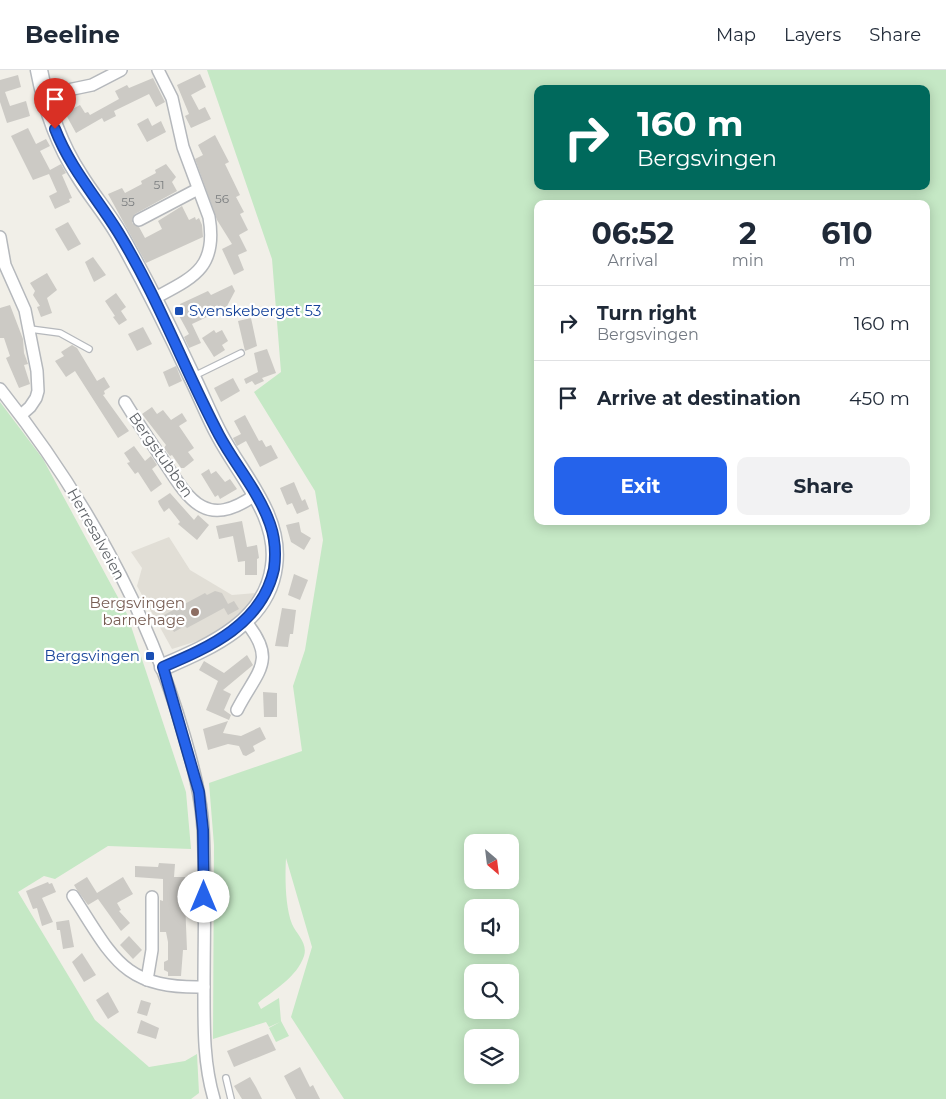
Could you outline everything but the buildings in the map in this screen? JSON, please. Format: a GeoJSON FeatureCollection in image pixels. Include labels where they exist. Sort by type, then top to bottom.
{"type":"FeatureCollection","features":[{"type":"Feature","properties":{"kind":"street"},"geometry":{"type":"LineString","coordinates":[[39,70],[44,95],[65,150],[119,233],[153,298],[220,437],[255,494],[271,525],[275,548],[274,567],[262,600],[245,621],[222,638],[163,667]]}},
{"type":"Feature","properties":{"kind":"street"},"geometry":{"type":"LineString","coordinates":[[44,95],[92,85],[121,70]]}},
{"type":"Feature","properties":{"kind":"street"},"geometry":{"type":"LineString","coordinates":[[153,298],[192,278],[204,264],[210,245],[211,229],[182,147],[172,98],[158,70]]}},
{"type":"Feature","properties":{"kind":"street"},"geometry":{"type":"LineString","coordinates":[[140,220],[198,188]]}},
{"type":"Feature","properties":{"kind":"street"},"geometry":{"type":"LineString","coordinates":[[0,237],[5,265],[22,301],[30,329],[38,392],[34,403],[20,415]]}},
{"type":"Feature","properties":{"kind":"street","name":"Herresalveien"},"geometry":{"type":"LineString","coordinates":[[0,389],[79,502],[134,603],[163,667],[196,777],[202,818],[204,1040],[214,1099]]}},
{"type":"Feature","properties":{"kind":"street","name":"Bergstubben"},"geometry":{"type":"LineString","coordinates":[[124,402],[184,492],[199,505],[212,510],[224,511],[237,507],[255,494]]}},
{"type":"Feature","properties":{"kind":"street"},"geometry":{"type":"LineString","coordinates":[[237,710],[259,672],[263,660],[261,642],[245,621]]}},
{"type":"Feature","properties":{"kind":"street"},"geometry":{"type":"LineString","coordinates":[[73,896],[112,956],[131,972],[168,987],[204,987]]}},
{"type":"Feature","properties":{"kind":"street"},"geometry":{"type":"LineString","coordinates":[[147,980],[152,950],[152,897]]}},
{"type":"Feature","properties":{"kind":"lane"},"geometry":{"type":"LineString","coordinates":[[30,329],[60,333],[89,349]]}},
{"type":"Feature","properties":{"kind":"lane"},"geometry":{"type":"LineString","coordinates":[[192,377],[241,353]]}},
{"type":"Feature","properties":{"kind":"lane"},"geometry":{"type":"LineString","coordinates":[[226,1078],[231,1099]]}},
{"type":"Feature","properties":{"kind":"shaded area"},"geometry":{"type":"Polygon","coordinates":[[[169,537],[190,570],[232,595],[256,593],[253,604],[241,618],[210,637],[172,649],[137,586],[142,568],[131,552],[169,537]]]}},
{"type":"Feature","properties":{"kind":"green space"},"geometry":{"type":"Polygon","coordinates":[[[207,70],[946,70],[946,1099],[344,1099],[291,1017],[312,947],[286,858],[288,909],[292,924],[305,947],[305,951],[301,964],[291,977],[258,1003],[261,1009],[279,998],[281,1021],[289,1036],[276,1042],[269,1028],[280,1022],[269,1027],[266,1022],[213,1039],[214,845],[209,783],[302,751],[293,686],[305,650],[323,540],[315,491],[254,392],[281,372],[272,259],[207,70]]]}},
{"type":"Feature","properties":{"kind":"green space"},"geometry":{"type":"Polygon","coordinates":[[[0,402],[43,459],[127,614],[186,792],[191,849],[108,846],[55,879],[44,876],[18,892],[95,1020],[149,1067],[185,1061],[197,1054],[199,1093],[191,1099],[0,1099],[0,402]]]}},
{"type":"Feature","properties":{"kind":"place","name":"Svenskeberget 53"},"geometry":{"type":"Point","coordinates":[179,311]}},
{"type":"Feature","properties":{"kind":"place","name":"Bergsvingen barnehage"},"geometry":{"type":"Point","coordinates":[195,612]}},
{"type":"Feature","properties":{"kind":"place","name":"Bergsvingen"},"geometry":{"type":"Point","coordinates":[150,656]}},
{"type":"Feature","properties":{"kind":"route"},"geometry":{"type":"LineString","coordinates":[[55,129],[59,140],[84,184],[119,233],[174,339],[220,437],[264,511],[271,525],[274,539],[275,557],[272,577],[262,600],[251,615],[222,638],[187,657],[163,667],[199,792],[203,830],[204,897]]}}]}
